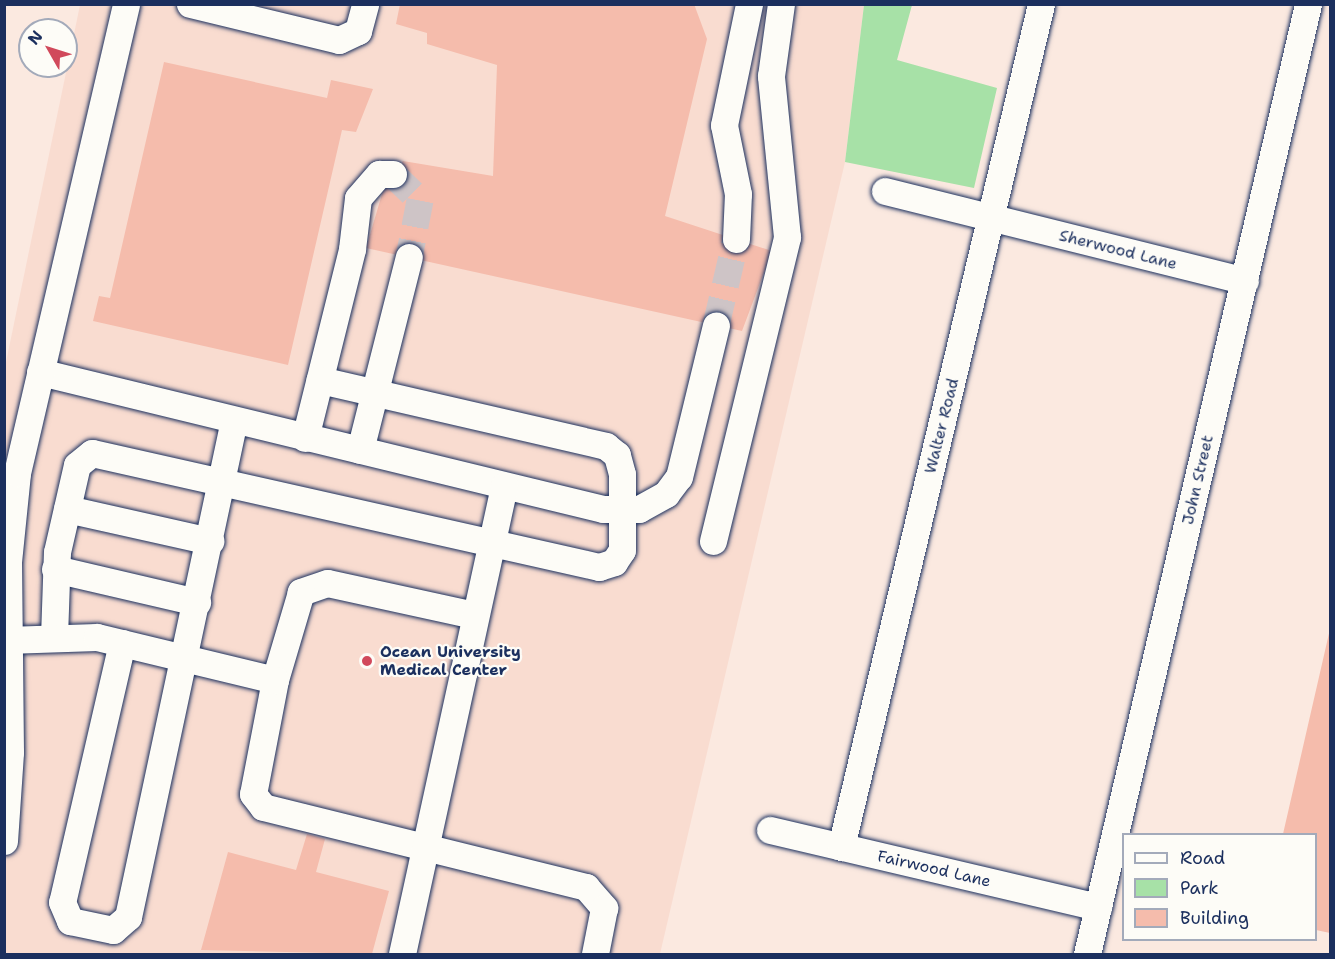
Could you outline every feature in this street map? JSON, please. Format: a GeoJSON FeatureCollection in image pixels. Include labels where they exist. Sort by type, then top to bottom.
{"type":"FeatureCollection","features":[{"type":"Feature","properties":{"kind":"street"},"geometry":{"type":"LineString","coordinates":[[4,842],[10,752],[6,640],[17,473],[126,4]]}},
{"type":"Feature","properties":{"kind":"street"},"geometry":{"type":"LineString","coordinates":[[192,5],[339,40],[358,30],[365,4]]}},
{"type":"Feature","properties":{"kind":"street"},"geometry":{"type":"LineString","coordinates":[[736,239],[738,194],[724,125],[749,4]]}},
{"type":"Feature","properties":{"kind":"street"},"geometry":{"type":"LineString","coordinates":[[713,541],[787,237],[771,66],[781,4]]}},
{"type":"Feature","properties":{"kind":"street","name":"Walter Road"},"geometry":{"type":"LineString","coordinates":[[841,847],[992,220],[1041,4]]}},
{"type":"Feature","properties":{"kind":"street","name":"John Street"},"geometry":{"type":"LineString","coordinates":[[1087,954],[1308,4]]}},
{"type":"Feature","properties":{"kind":"street"},"geometry":{"type":"LineString","coordinates":[[305,438],[352,249],[358,198],[379,174],[393,174]]}},
{"type":"Feature","properties":{"kind":"street","name":"Sherwood Lane"},"geometry":{"type":"LineString","coordinates":[[885,191],[992,220],[1245,281]]}},
{"type":"Feature","properties":{"kind":"street"},"geometry":{"type":"LineString","coordinates":[[360,450],[409,257]]}},
{"type":"Feature","properties":{"kind":"street"},"geometry":{"type":"LineString","coordinates":[[40,372],[504,486],[622,510],[652,504],[679,477],[716,325]]}},
{"type":"Feature","properties":{"kind":"street"},"geometry":{"type":"LineString","coordinates":[[54,637],[55,569],[67,509],[77,465],[92,453],[223,478],[599,567],[614,562],[622,550],[622,510],[617,455],[606,446],[319,380]]}},
{"type":"Feature","properties":{"kind":"street"},"geometry":{"type":"LineString","coordinates":[[122,643],[62,903],[70,921],[113,930],[128,917],[186,659],[234,420]]}},
{"type":"Feature","properties":{"kind":"street"},"geometry":{"type":"LineString","coordinates":[[402,954],[423,846],[504,486]]}},
{"type":"Feature","properties":{"kind":"street"},"geometry":{"type":"LineString","coordinates":[[67,509],[210,541]]}},
{"type":"Feature","properties":{"kind":"street"},"geometry":{"type":"LineString","coordinates":[[55,569],[197,602]]}},
{"type":"Feature","properties":{"kind":"street"},"geometry":{"type":"LineString","coordinates":[[474,615],[313,584],[294,602],[253,780],[258,803],[586,887],[603,908],[595,954]]}},
{"type":"Feature","properties":{"kind":"street"},"geometry":{"type":"LineString","coordinates":[[6,640],[82,635],[275,680]]}},
{"type":"Feature","properties":{"kind":"street","name":"Fairwood Lane"},"geometry":{"type":"LineString","coordinates":[[770,830],[1098,907]]}},
{"type":"Feature","properties":{"kind":"shaded area","name":"Ocean University Medical Center"},"geometry":{"type":"Polygon","coordinates":[[[80,5],[864,5],[845,162],[660,954],[5,954],[5,367],[65,78],[78,78],[77,18],[80,5]]]}},
{"type":"Feature","properties":{"kind":"green space"},"geometry":{"type":"Polygon","coordinates":[[[864,5],[912,5],[897,60],[997,88],[974,188],[845,162],[864,5]]]}},
{"type":"Feature","properties":{"kind":"building"},"geometry":{"type":"Polygon","coordinates":[[[400,4],[694,4],[707,39],[665,216],[772,251],[742,331],[366,248],[385,184],[403,161],[493,176],[497,65],[427,44],[427,33],[396,24],[400,4]]]}},
{"type":"Feature","properties":{"kind":"building"},"geometry":{"type":"Polygon","coordinates":[[[164,62],[327,98],[331,80],[373,89],[356,132],[342,130],[288,365],[93,321],[99,296],[110,298],[164,62]]]}},
{"type":"Feature","properties":{"kind":"building"},"geometry":{"type":"Polygon","coordinates":[[[1330,629],[1330,933],[1317,930],[1317,833],[1283,833],[1330,629]]]}},
{"type":"Feature","properties":{"kind":"building"},"geometry":{"type":"Polygon","coordinates":[[[307,834],[325,839],[316,872],[389,891],[372,954],[201,950],[228,852],[296,870],[307,834]]]}},
{"type":"Feature","properties":{"kind":"tunnel"},"geometry":{"type":"LineString","coordinates":[[393,174],[420,200],[409,257]]}},
{"type":"Feature","properties":{"kind":"tunnel"},"geometry":{"type":"LineString","coordinates":[[716,325],[736,239]]}},
{"type":"Feature","properties":{"kind":"place","name":"Ocean University Medical Center"},"geometry":{"type":"Point","coordinates":[367,661]}}]}
